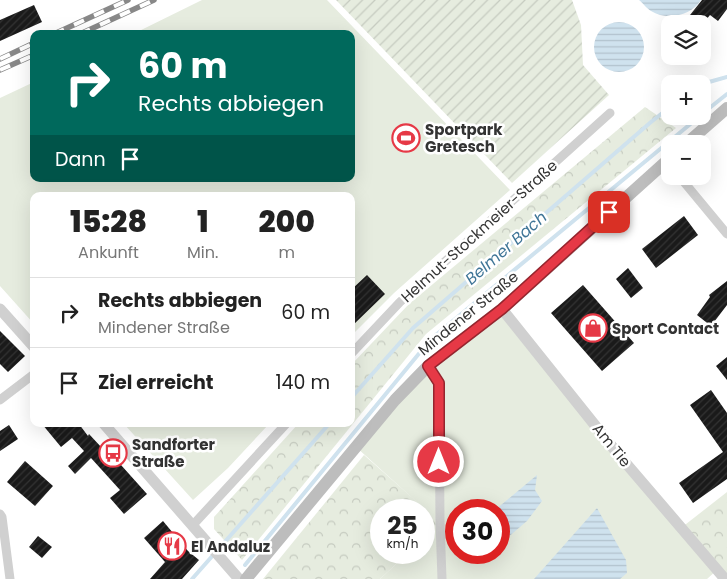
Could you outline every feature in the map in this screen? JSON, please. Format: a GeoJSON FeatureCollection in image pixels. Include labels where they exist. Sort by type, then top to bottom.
{"type":"FeatureCollection","features":[{"type":"Feature","properties":{"kind":"main road"},"geometry":{"type":"LineString","coordinates":[[696,135],[727,108]]}},
{"type":"Feature","properties":{"kind":"main road","name":"Mindener Straße"},"geometry":{"type":"LineString","coordinates":[[246,579],[395,400],[428,366],[502,309],[661,168]]}},
{"type":"Feature","properties":{"kind":"street","name":"Helmut-Stockmeier-Straße"},"geometry":{"type":"LineString","coordinates":[[355,350],[400,302],[610,113]]}},
{"type":"Feature","properties":{"kind":"street"},"geometry":{"type":"LineString","coordinates":[[686,185],[727,234]]}},
{"type":"Feature","properties":{"kind":"street"},"geometry":{"type":"LineString","coordinates":[[0,309],[30,343]]}},
{"type":"Feature","properties":{"kind":"street","name":"Am Tie"},"geometry":{"type":"LineString","coordinates":[[502,309],[618,454],[724,579]]}},
{"type":"Feature","properties":{"kind":"street"},"geometry":{"type":"LineString","coordinates":[[428,366],[439,383],[442,579]]}},
{"type":"Feature","properties":{"kind":"street"},"geometry":{"type":"LineString","coordinates":[[0,400],[30,377]]}},
{"type":"Feature","properties":{"kind":"street"},"geometry":{"type":"LineString","coordinates":[[107,427],[239,579]]}},
{"type":"Feature","properties":{"kind":"street"},"geometry":{"type":"LineString","coordinates":[[192,526],[283,427]]}},
{"type":"Feature","properties":{"kind":"street"},"geometry":{"type":"LineString","coordinates":[[0,514],[2,517],[10,579]]}},
{"type":"Feature","properties":{"kind":"green space","name":"Sportpark Gretesch"},"geometry":{"type":"Polygon","coordinates":[[[202,0],[327,0],[510,190],[394,293],[355,332],[355,192],[30,192],[30,320],[0,286],[0,98],[30,84],[30,182],[355,182],[355,30],[141,30],[202,0]]]}},
{"type":"Feature","properties":{"kind":"green space"},"geometry":{"type":"Polygon","coordinates":[[[336,0],[572,0],[581,25],[583,65],[609,95],[512,183],[336,0]]]}},
{"type":"Feature","properties":{"kind":"green space"},"geometry":{"type":"Polygon","coordinates":[[[645,107],[661,118],[661,125],[672,125],[676,128],[668,135],[661,135],[661,140],[426,334],[355,421],[355,361],[409,304],[645,107]]]}},
{"type":"Feature","properties":{"kind":"green space"},"geometry":{"type":"Polygon","coordinates":[[[502,309],[717,570],[707,579],[380,579],[396,564],[435,564],[435,526],[439,522],[435,518],[435,499],[414,499],[356,447],[395,400],[502,309]]]}},
{"type":"Feature","properties":{"kind":"green space"},"geometry":{"type":"Polygon","coordinates":[[[127,427],[266,427],[228,468],[193,500],[127,427]]]}},
{"type":"Feature","properties":{"kind":"green space"},"geometry":{"type":"Polygon","coordinates":[[[295,427],[350,427],[242,560],[214,529],[214,517],[295,427]]]}},
{"type":"Feature","properties":{"kind":"green space"},"geometry":{"type":"Polygon","coordinates":[[[364,455],[414,499],[370,499],[370,564],[396,564],[380,579],[263,579],[364,455]]]}},
{"type":"Feature","properties":{"kind":"green space"},"geometry":{"type":"Polygon","coordinates":[[[727,492],[727,579],[681,528],[727,492]]]}},
{"type":"Feature","properties":{"kind":"green space"},"geometry":{"type":"Polygon","coordinates":[[[435,518],[440,522],[435,527],[435,518]]]}},
{"type":"Feature","properties":{"kind":"water"},"geometry":{"type":"Polygon","coordinates":[[[639,0],[701,0],[691,10],[678,15],[661,15],[648,9],[639,0]]]}},
{"type":"Feature","properties":{"kind":"water"},"geometry":{"type":"Polygon","coordinates":[[[614,22],[624,22],[637,29],[644,42],[644,52],[637,65],[624,72],[614,72],[605,68],[598,61],[594,52],[594,42],[598,33],[605,26],[614,22]]]}},
{"type":"Feature","properties":{"kind":"water"},"geometry":{"type":"Polygon","coordinates":[[[537,475],[535,490],[542,501],[527,521],[510,536],[510,499],[508,499],[537,475]]]}},
{"type":"Feature","properties":{"kind":"water"},"geometry":{"type":"Polygon","coordinates":[[[597,508],[626,560],[627,573],[620,579],[534,579],[597,508]]]}},
{"type":"Feature","properties":{"kind":"building"},"geometry":{"type":"Polygon","coordinates":[[[702,0],[727,0],[727,9],[718,21],[711,15],[690,15],[702,0]]]}},
{"type":"Feature","properties":{"kind":"building"},"geometry":{"type":"Polygon","coordinates":[[[34,5],[42,22],[0,41],[0,20],[34,5]]]}},
{"type":"Feature","properties":{"kind":"building"},"geometry":{"type":"Polygon","coordinates":[[[684,216],[698,235],[656,268],[642,249],[684,216]]]}},
{"type":"Feature","properties":{"kind":"building"},"geometry":{"type":"Polygon","coordinates":[[[628,268],[643,288],[631,298],[616,279],[628,268]]]}},
{"type":"Feature","properties":{"kind":"building"},"geometry":{"type":"Polygon","coordinates":[[[367,275],[385,294],[355,323],[355,286],[367,275]]]}},
{"type":"Feature","properties":{"kind":"building"},"geometry":{"type":"Polygon","coordinates":[[[727,281],[727,305],[711,326],[697,315],[710,297],[709,295],[727,281]]]}},
{"type":"Feature","properties":{"kind":"building","name":"Sport Contact"},"geometry":{"type":"Polygon","coordinates":[[[583,285],[634,343],[602,371],[551,313],[583,285]]]}},
{"type":"Feature","properties":{"kind":"building"},"geometry":{"type":"Polygon","coordinates":[[[0,331],[25,356],[8,372],[0,364],[0,331]]]}},
{"type":"Feature","properties":{"kind":"building"},"geometry":{"type":"Polygon","coordinates":[[[727,357],[727,380],[716,366],[727,357]]]}},
{"type":"Feature","properties":{"kind":"building"},"geometry":{"type":"Polygon","coordinates":[[[711,390],[727,413],[727,479],[693,503],[679,483],[723,452],[690,405],[711,390]]]}},
{"type":"Feature","properties":{"kind":"building"},"geometry":{"type":"Polygon","coordinates":[[[9,425],[18,439],[0,451],[0,431],[9,425]]]}},
{"type":"Feature","properties":{"kind":"building"},"geometry":{"type":"Polygon","coordinates":[[[44,427],[81,427],[88,436],[89,434],[102,448],[104,446],[147,494],[124,514],[110,498],[120,490],[91,458],[75,474],[68,466],[84,451],[72,438],[61,447],[44,427]]]}},
{"type":"Feature","properties":{"kind":"building"},"geometry":{"type":"Polygon","coordinates":[[[25,461],[53,486],[35,506],[7,482],[25,461]]]}},
{"type":"Feature","properties":{"kind":"building"},"geometry":{"type":"Polygon","coordinates":[[[163,521],[188,551],[199,560],[182,579],[150,579],[165,562],[144,538],[163,521]]]}},
{"type":"Feature","properties":{"kind":"building"},"geometry":{"type":"Polygon","coordinates":[[[38,536],[52,547],[42,558],[29,547],[38,536]]]}},
{"type":"Feature","properties":{"kind":"waterway","name":"Belmer Bach"},"geometry":{"type":"LineString","coordinates":[[711,81],[727,77]]}},
{"type":"Feature","properties":{"kind":"waterway"},"geometry":{"type":"LineString","coordinates":[[711,107],[727,94]]}},
{"type":"Feature","properties":{"kind":"waterway","name":"Belmer Bach"},"geometry":{"type":"LineString","coordinates":[[355,393],[413,328],[661,114]]}},
{"type":"Feature","properties":{"kind":"waterway"},"geometry":{"type":"LineString","coordinates":[[245,565],[431,339],[689,125]]}},
{"type":"Feature","properties":{"kind":"waterway","name":"Belmer Bach"},"geometry":{"type":"LineString","coordinates":[[192,579],[326,427]]}},
{"type":"Feature","properties":{"kind":"railway"},"geometry":{"type":"LineString","coordinates":[[63,30],[128,0]]}},
{"type":"Feature","properties":{"kind":"railway"},"geometry":{"type":"LineString","coordinates":[[89,30],[154,0]]}},
{"type":"Feature","properties":{"kind":"railway"},"geometry":{"type":"LineString","coordinates":[[0,59],[30,45]]}},
{"type":"Feature","properties":{"kind":"railway"},"geometry":{"type":"LineString","coordinates":[[0,70],[30,57]]}},
{"type":"Feature","properties":{"kind":"place","name":"Sportpark Gretesch"},"geometry":{"type":"Point","coordinates":[406,138]}},
{"type":"Feature","properties":{"kind":"place","name":"Sport Contact"},"geometry":{"type":"Point","coordinates":[593,328]}},
{"type":"Feature","properties":{"kind":"place","name":"Sandforter Straße"},"geometry":{"type":"Point","coordinates":[113,453]}},
{"type":"Feature","properties":{"kind":"place","name":"El Andaluz"},"geometry":{"type":"Point","coordinates":[172,546]}},
{"type":"Feature","properties":{"kind":"route"},"geometry":{"type":"LineString","coordinates":[[439,462],[439,383],[428,366],[502,309],[609,212]]}}]}
